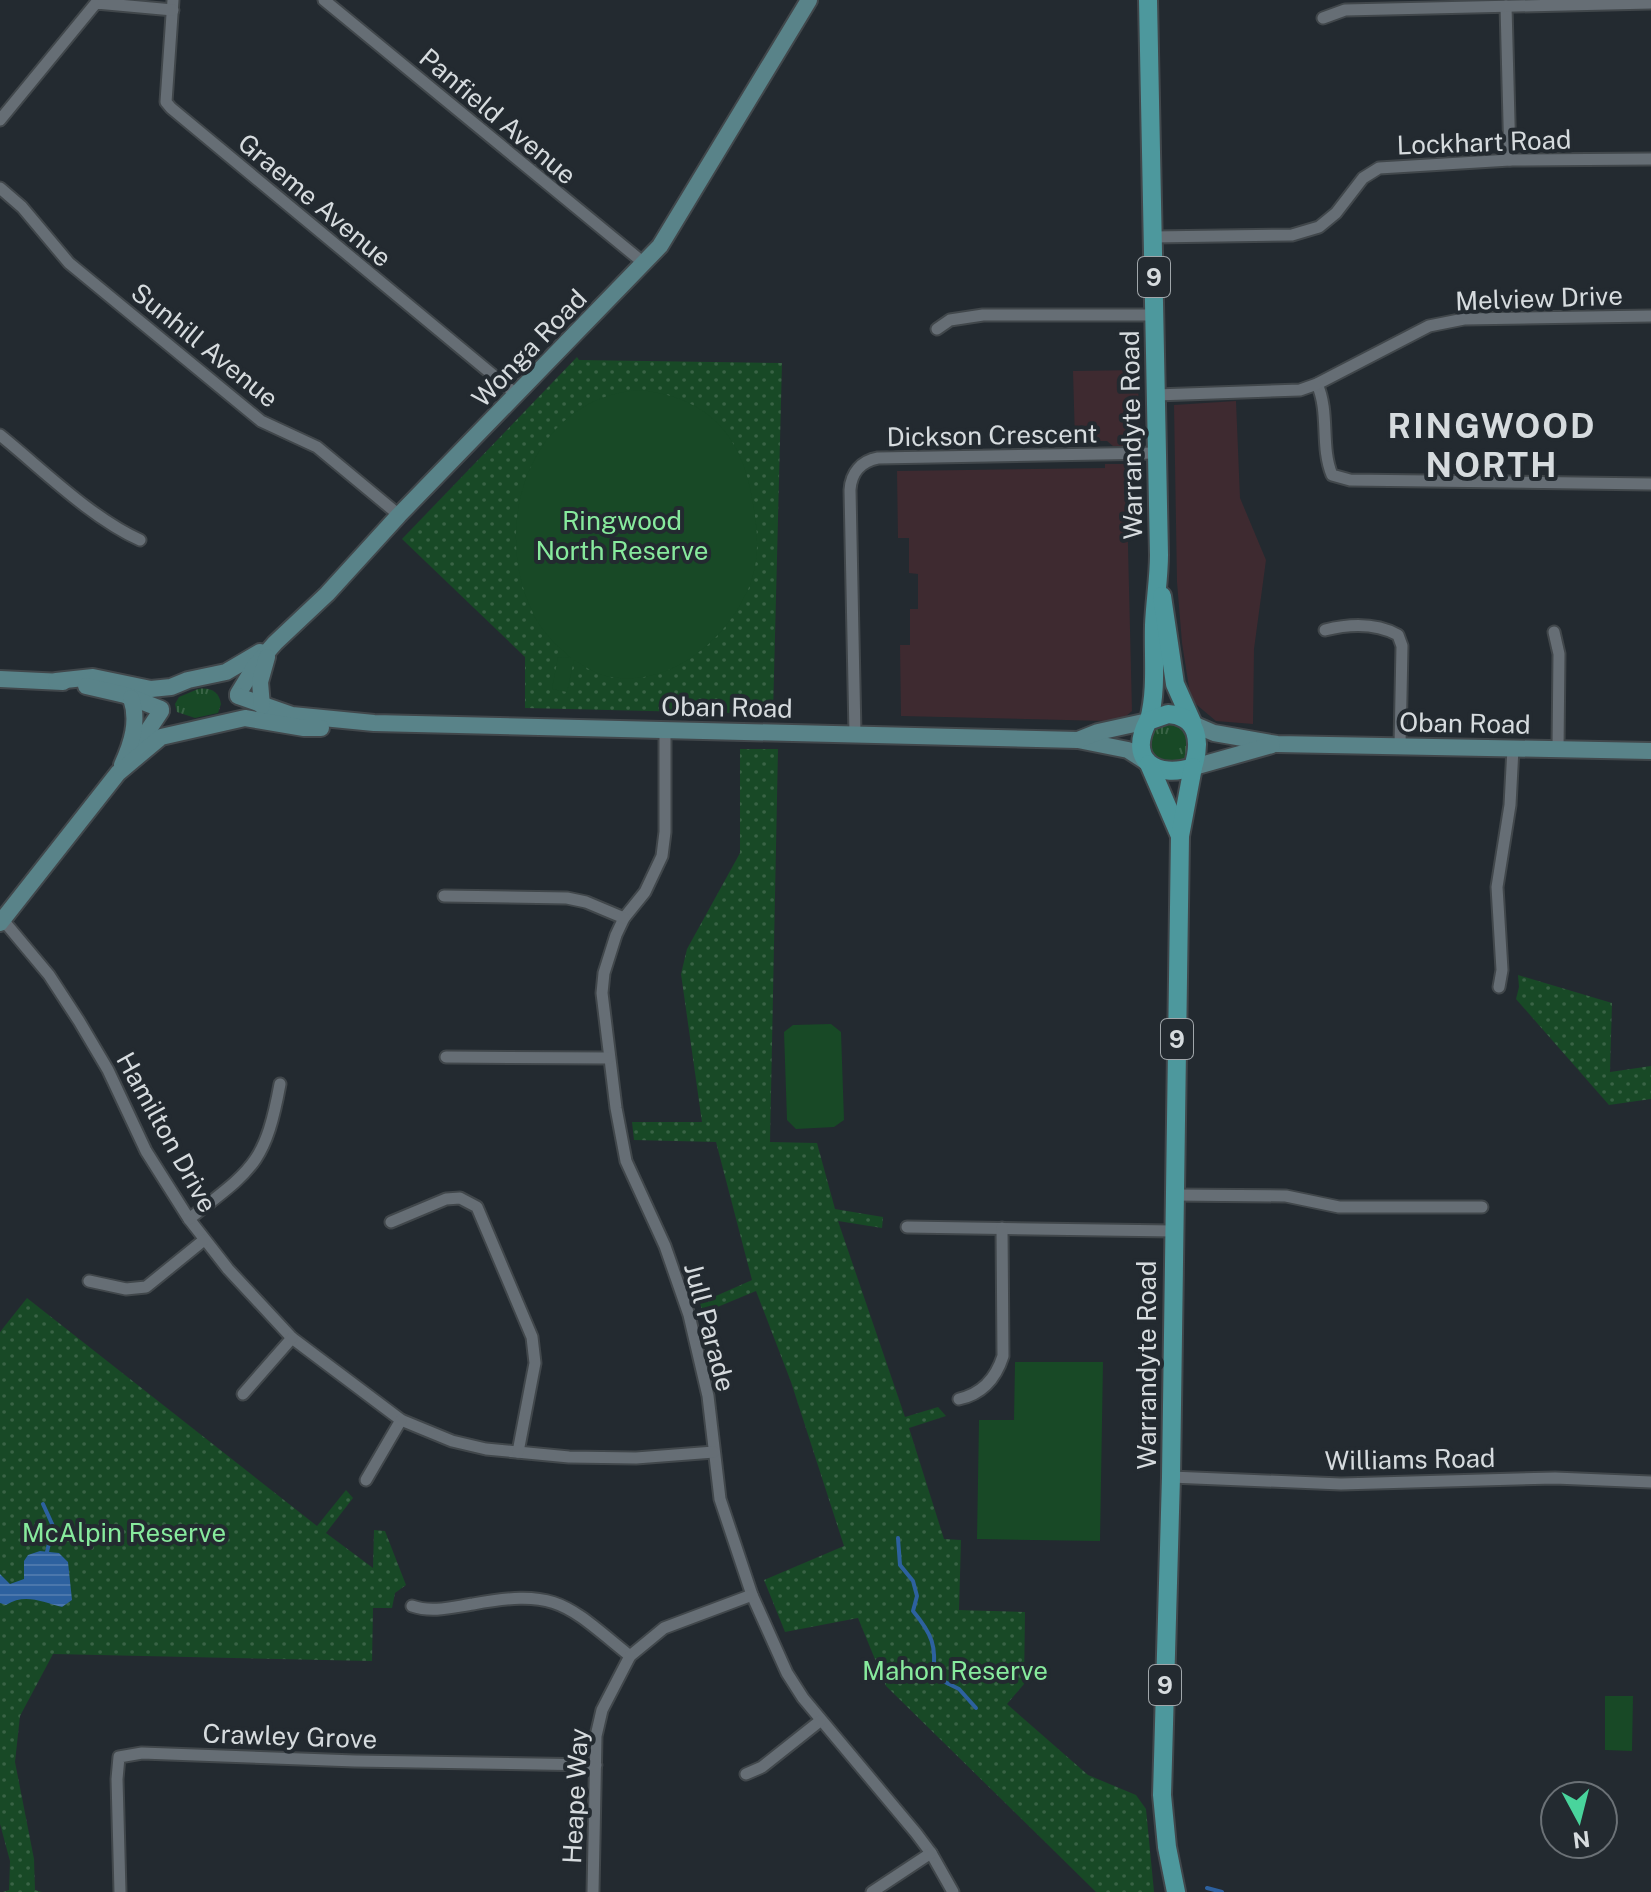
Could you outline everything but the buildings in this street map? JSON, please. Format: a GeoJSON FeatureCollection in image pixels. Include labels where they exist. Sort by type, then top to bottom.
{"type":"FeatureCollection","features":[{"type":"Feature","properties":{"kind":"main road","name":"Wonga Road"},"geometry":{"type":"LineString","coordinates":[[221,723],[234,709],[238,695],[255,666],[274,645],[645,264],[669,233],[809,0]]}},
{"type":"Feature","properties":{"kind":"main road","name":"Warrandyte Road"},"geometry":{"type":"LineString","coordinates":[[1148,0],[1159,582],[1154,614],[1154,698],[1149,721]]}},
{"type":"Feature","properties":{"kind":"main road","name":"Warrandyte Road"},"geometry":{"type":"LineString","coordinates":[[1159,582],[1175,684],[1193,724]]}},
{"type":"Feature","properties":{"kind":"main road"},"geometry":{"type":"LineString","coordinates":[[56,681],[93,677],[151,689],[172,687],[231,670],[274,645]]}},
{"type":"Feature","properties":{"kind":"main road"},"geometry":{"type":"LineString","coordinates":[[262,706],[260,678],[274,645]]}},
{"type":"Feature","properties":{"kind":"main road"},"geometry":{"type":"LineString","coordinates":[[0,679],[56,681],[104,689],[161,710],[183,724],[221,723]]}},
{"type":"Feature","properties":{"kind":"main road","name":"Oban Road"},"geometry":{"type":"LineString","coordinates":[[172,687],[213,682],[262,706],[306,717],[374,723],[1078,740],[1128,750],[1148,763]]}},
{"type":"Feature","properties":{"kind":"main road"},"geometry":{"type":"LineString","coordinates":[[2,921],[122,769],[161,710],[164,697],[172,687]]}},
{"type":"Feature","properties":{"kind":"main road"},"geometry":{"type":"LineString","coordinates":[[122,769],[133,736],[135,710],[131,698]]}},
{"type":"Feature","properties":{"kind":"main road"},"geometry":{"type":"LineString","coordinates":[[1149,721],[1159,716],[1176,715],[1193,724]]}},
{"type":"Feature","properties":{"kind":"main road","name":"Oban Road"},"geometry":{"type":"LineString","coordinates":[[221,723],[250,718],[304,728],[374,723]]}},
{"type":"Feature","properties":{"kind":"main road","name":"Oban Road"},"geometry":{"type":"LineString","coordinates":[[1078,740],[1098,732],[1149,721]]}},
{"type":"Feature","properties":{"kind":"main road","name":"9"},"geometry":{"type":"LineString","coordinates":[[1148,763],[1140,742],[1149,721]]}},
{"type":"Feature","properties":{"kind":"main road"},"geometry":{"type":"LineString","coordinates":[[122,769],[161,737],[221,723]]}},
{"type":"Feature","properties":{"kind":"main road","name":"Oban Road"},"geometry":{"type":"LineString","coordinates":[[1193,724],[1214,733],[1277,744],[1651,751]]}},
{"type":"Feature","properties":{"kind":"main road","name":"9"},"geometry":{"type":"LineString","coordinates":[[1193,724],[1198,740],[1194,767]]}},
{"type":"Feature","properties":{"kind":"main road","name":"Oban Road"},"geometry":{"type":"LineString","coordinates":[[1194,767],[1277,744]]}},
{"type":"Feature","properties":{"kind":"main road","name":"Warrandyte Road"},"geometry":{"type":"LineString","coordinates":[[1148,763],[1180,836]]}},
{"type":"Feature","properties":{"kind":"main road"},"geometry":{"type":"LineString","coordinates":[[1148,763],[1169,773],[1194,767]]}},
{"type":"Feature","properties":{"kind":"main road","name":"Warrandyte Road"},"geometry":{"type":"LineString","coordinates":[[1176,1892],[1167,1847],[1162,1795],[1171,1477],[1180,836],[1194,767]]}},
{"type":"Feature","properties":{"kind":"street","name":"Panfield Avenue"},"geometry":{"type":"LineString","coordinates":[[324,0],[645,264]]}},
{"type":"Feature","properties":{"kind":"street"},"geometry":{"type":"LineString","coordinates":[[0,120],[96,3],[173,5]]}},
{"type":"Feature","properties":{"kind":"street"},"geometry":{"type":"LineString","coordinates":[[1323,18],[1345,10],[1651,3]]}},
{"type":"Feature","properties":{"kind":"street","name":"Graeme Avenue"},"geometry":{"type":"LineString","coordinates":[[173,5],[166,102],[171,108],[517,395]]}},
{"type":"Feature","properties":{"kind":"street"},"geometry":{"type":"LineString","coordinates":[[1506,6],[1510,160]]}},
{"type":"Feature","properties":{"kind":"street","name":"Lockhart Road"},"geometry":{"type":"LineString","coordinates":[[1153,237],[1292,235],[1319,227],[1336,213],[1363,178],[1379,168],[1510,160],[1651,159]]}},
{"type":"Feature","properties":{"kind":"street","name":"Sunhill Avenue"},"geometry":{"type":"LineString","coordinates":[[0,188],[22,207],[69,263],[261,421],[317,447],[399,515]]}},
{"type":"Feature","properties":{"kind":"street"},"geometry":{"type":"LineString","coordinates":[[937,329],[950,320],[983,315],[1155,315]]}},
{"type":"Feature","properties":{"kind":"street","name":"Melview Drive"},"geometry":{"type":"LineString","coordinates":[[1156,395],[1300,390],[1429,326],[1464,319],[1651,316]]}},
{"type":"Feature","properties":{"kind":"street"},"geometry":{"type":"LineString","coordinates":[[1317,384],[1324,402],[1326,461],[1332,475],[1350,480],[1651,484]]}},
{"type":"Feature","properties":{"kind":"street"},"geometry":{"type":"LineString","coordinates":[[0,435],[98,514],[122,532],[140,540]]}},
{"type":"Feature","properties":{"kind":"street","name":"Dickson Crescent"},"geometry":{"type":"LineString","coordinates":[[855,734],[850,490],[853,475],[861,465],[878,458],[1157,453]]}},
{"type":"Feature","properties":{"kind":"street"},"geometry":{"type":"LineString","coordinates":[[1325,630],[1347,624],[1387,630],[1398,635],[1402,646],[1400,745]]}},
{"type":"Feature","properties":{"kind":"street"},"geometry":{"type":"LineString","coordinates":[[1554,632],[1559,654],[1558,749]]}},
{"type":"Feature","properties":{"kind":"street","name":"Jull Parade"},"geometry":{"type":"LineString","coordinates":[[665,729],[665,832],[662,856],[645,892],[624,918],[609,954],[602,993],[626,1161],[665,1246],[692,1326],[708,1396],[724,1514],[752,1595],[787,1673],[820,1721],[931,1853],[953,1892]]}},
{"type":"Feature","properties":{"kind":"street"},"geometry":{"type":"LineString","coordinates":[[1499,987],[1502,970],[1497,887],[1510,805],[1513,748]]}},
{"type":"Feature","properties":{"kind":"street"},"geometry":{"type":"LineString","coordinates":[[444,896],[567,898],[586,902],[624,918]]}},
{"type":"Feature","properties":{"kind":"street","name":"Hamilton Drive"},"geometry":{"type":"LineString","coordinates":[[2,921],[49,975],[79,1021],[108,1070],[146,1151],[204,1240],[292,1338],[401,1420],[452,1441],[518,1452],[569,1457],[636,1458],[714,1452]]}},
{"type":"Feature","properties":{"kind":"street"},"geometry":{"type":"LineString","coordinates":[[446,1057],[609,1058]]}},
{"type":"Feature","properties":{"kind":"street"},"geometry":{"type":"LineString","coordinates":[[189,1219],[245,1175],[261,1154],[270,1132],[280,1084]]}},
{"type":"Feature","properties":{"kind":"street"},"geometry":{"type":"LineString","coordinates":[[1174,1195],[1286,1196],[1339,1207],[1482,1207]]}},
{"type":"Feature","properties":{"kind":"street"},"geometry":{"type":"LineString","coordinates":[[391,1222],[446,1199],[460,1198],[477,1207],[532,1337],[535,1363],[518,1452]]}},
{"type":"Feature","properties":{"kind":"street"},"geometry":{"type":"LineString","coordinates":[[907,1227],[1173,1231]]}},
{"type":"Feature","properties":{"kind":"street"},"geometry":{"type":"LineString","coordinates":[[959,1399],[972,1396],[998,1374],[1003,1356],[1002,1228]]}},
{"type":"Feature","properties":{"kind":"street"},"geometry":{"type":"LineString","coordinates":[[89,1281],[119,1288],[146,1287],[204,1240]]}},
{"type":"Feature","properties":{"kind":"street"},"geometry":{"type":"LineString","coordinates":[[243,1394],[292,1338]]}},
{"type":"Feature","properties":{"kind":"street"},"geometry":{"type":"LineString","coordinates":[[366,1480],[401,1420]]}},
{"type":"Feature","properties":{"kind":"street","name":"Williams Road"},"geometry":{"type":"LineString","coordinates":[[1171,1477],[1341,1484],[1555,1478],[1651,1482]]}},
{"type":"Feature","properties":{"kind":"street","name":"Heape Way"},"geometry":{"type":"LineString","coordinates":[[593,1892],[596,1736],[602,1710],[630,1656],[664,1628],[752,1595]]}},
{"type":"Feature","properties":{"kind":"street"},"geometry":{"type":"LineString","coordinates":[[412,1606],[440,1610],[521,1596],[549,1600],[571,1608],[630,1656]]}},
{"type":"Feature","properties":{"kind":"street"},"geometry":{"type":"LineString","coordinates":[[746,1774],[762,1767],[820,1721]]}},
{"type":"Feature","properties":{"kind":"street","name":"Crawley Grove"},"geometry":{"type":"LineString","coordinates":[[120,1892],[119,1757],[142,1753],[596,1765]]}},
{"type":"Feature","properties":{"kind":"street"},"geometry":{"type":"LineString","coordinates":[[872,1892],[931,1853]]}},
{"type":"Feature","properties":{"kind":"shaded area"},"geometry":{"type":"Polygon","coordinates":[[[1138,370],[1139,440],[1133,446],[1113,446],[1107,441],[1075,441],[1073,371],[1138,370]]]}},
{"type":"Feature","properties":{"kind":"shaded area"},"geometry":{"type":"Polygon","coordinates":[[[1236,401],[1240,498],[1266,560],[1254,649],[1253,724],[1216,721],[1191,700],[1177,582],[1174,405],[1236,401]]]}},
{"type":"Feature","properties":{"kind":"shaded area"},"geometry":{"type":"Polygon","coordinates":[[[1105,464],[1126,464],[1132,711],[1125,717],[1105,721],[901,716],[900,645],[910,645],[910,609],[918,609],[918,574],[909,573],[909,538],[898,538],[897,471],[1105,468],[1105,464]]]}},
{"type":"Feature","properties":{"kind":"green space","name":"Ringwood North Reserve"},"geometry":{"type":"Polygon","coordinates":[[[577,357],[579,360],[782,363],[773,714],[525,708],[525,657],[402,539],[577,357]]]}},
{"type":"Feature","properties":{"kind":"green space"},"geometry":{"type":"Polygon","coordinates":[[[640,390],[687,402],[706,413],[733,443],[750,485],[757,546],[754,573],[728,623],[694,656],[652,675],[629,678],[602,675],[574,660],[567,692],[552,689],[558,657],[571,658],[539,625],[520,576],[516,540],[519,504],[530,470],[547,440],[572,415],[603,398],[640,390]]]}},
{"type":"Feature","properties":{"kind":"green space"},"geometry":{"type":"Polygon","coordinates":[[[198,689],[210,689],[216,693],[221,704],[218,713],[195,718],[177,712],[175,704],[179,697],[198,689]]]}},
{"type":"Feature","properties":{"kind":"green space"},"geometry":{"type":"Polygon","coordinates":[[[1170,723],[1185,729],[1191,744],[1185,759],[1170,765],[1155,759],[1149,744],[1155,729],[1170,723]]]}},
{"type":"Feature","properties":{"kind":"green space","name":"Mahon Reserve"},"geometry":{"type":"Polygon","coordinates":[[[740,749],[778,749],[770,1142],[817,1143],[835,1209],[883,1217],[882,1228],[838,1221],[905,1417],[938,1407],[946,1416],[909,1428],[944,1539],[961,1540],[959,1610],[1025,1612],[1024,1684],[1007,1704],[1088,1775],[1136,1795],[1146,1809],[1154,1892],[1096,1892],[886,1686],[858,1618],[785,1632],[764,1580],[844,1546],[791,1382],[756,1291],[703,1313],[700,1303],[752,1280],[716,1142],[634,1140],[632,1122],[702,1122],[681,974],[687,949],[740,853],[740,749]]]}},
{"type":"Feature","properties":{"kind":"green space"},"geometry":{"type":"Polygon","coordinates":[[[1518,975],[1612,1003],[1610,1072],[1651,1066],[1651,1099],[1609,1105],[1516,999],[1518,975]]]}},
{"type":"Feature","properties":{"kind":"green space"},"geometry":{"type":"Polygon","coordinates":[[[831,1024],[841,1032],[844,1120],[834,1127],[796,1129],[787,1120],[784,1032],[793,1025],[831,1024]]]}},
{"type":"Feature","properties":{"kind":"green space","name":"McAlpin Reserve"},"geometry":{"type":"Polygon","coordinates":[[[27,1298],[317,1526],[346,1490],[353,1498],[326,1533],[373,1568],[374,1530],[385,1531],[406,1585],[395,1593],[392,1608],[373,1608],[372,1661],[53,1654],[20,1716],[15,1762],[34,1859],[35,1890],[42,1892],[3,1892],[9,1890],[10,1861],[0,1824],[0,1332],[27,1298]]]}},
{"type":"Feature","properties":{"kind":"green space"},"geometry":{"type":"Polygon","coordinates":[[[1015,1362],[1103,1362],[1100,1541],[977,1539],[979,1420],[1014,1420],[1015,1362]]]}},
{"type":"Feature","properties":{"kind":"green space"},"geometry":{"type":"Polygon","coordinates":[[[1605,1696],[1633,1696],[1632,1751],[1605,1750],[1605,1696]]]}},
{"type":"Feature","properties":{"kind":"water"},"geometry":{"type":"Polygon","coordinates":[[[40,1551],[59,1553],[68,1562],[72,1600],[62,1607],[27,1599],[6,1605],[0,1603],[0,1574],[10,1584],[24,1579],[24,1561],[28,1555],[40,1551]]]}},
{"type":"Feature","properties":{"kind":"waterway"},"geometry":{"type":"LineString","coordinates":[[43,1504],[53,1526],[47,1552]]}},
{"type":"Feature","properties":{"kind":"waterway"},"geometry":{"type":"LineString","coordinates":[[898,1538],[900,1565],[913,1581],[917,1596],[913,1611],[932,1641],[933,1676],[959,1689],[976,1708]]}},
{"type":"Feature","properties":{"kind":"waterway"},"geometry":{"type":"LineString","coordinates":[[1207,1888],[1222,1892]]}},
{"type":"Feature","properties":{"kind":"district","name":"RINGWOOD NORTH"},"geometry":{"type":"Point","coordinates":[1492,446]}}]}
